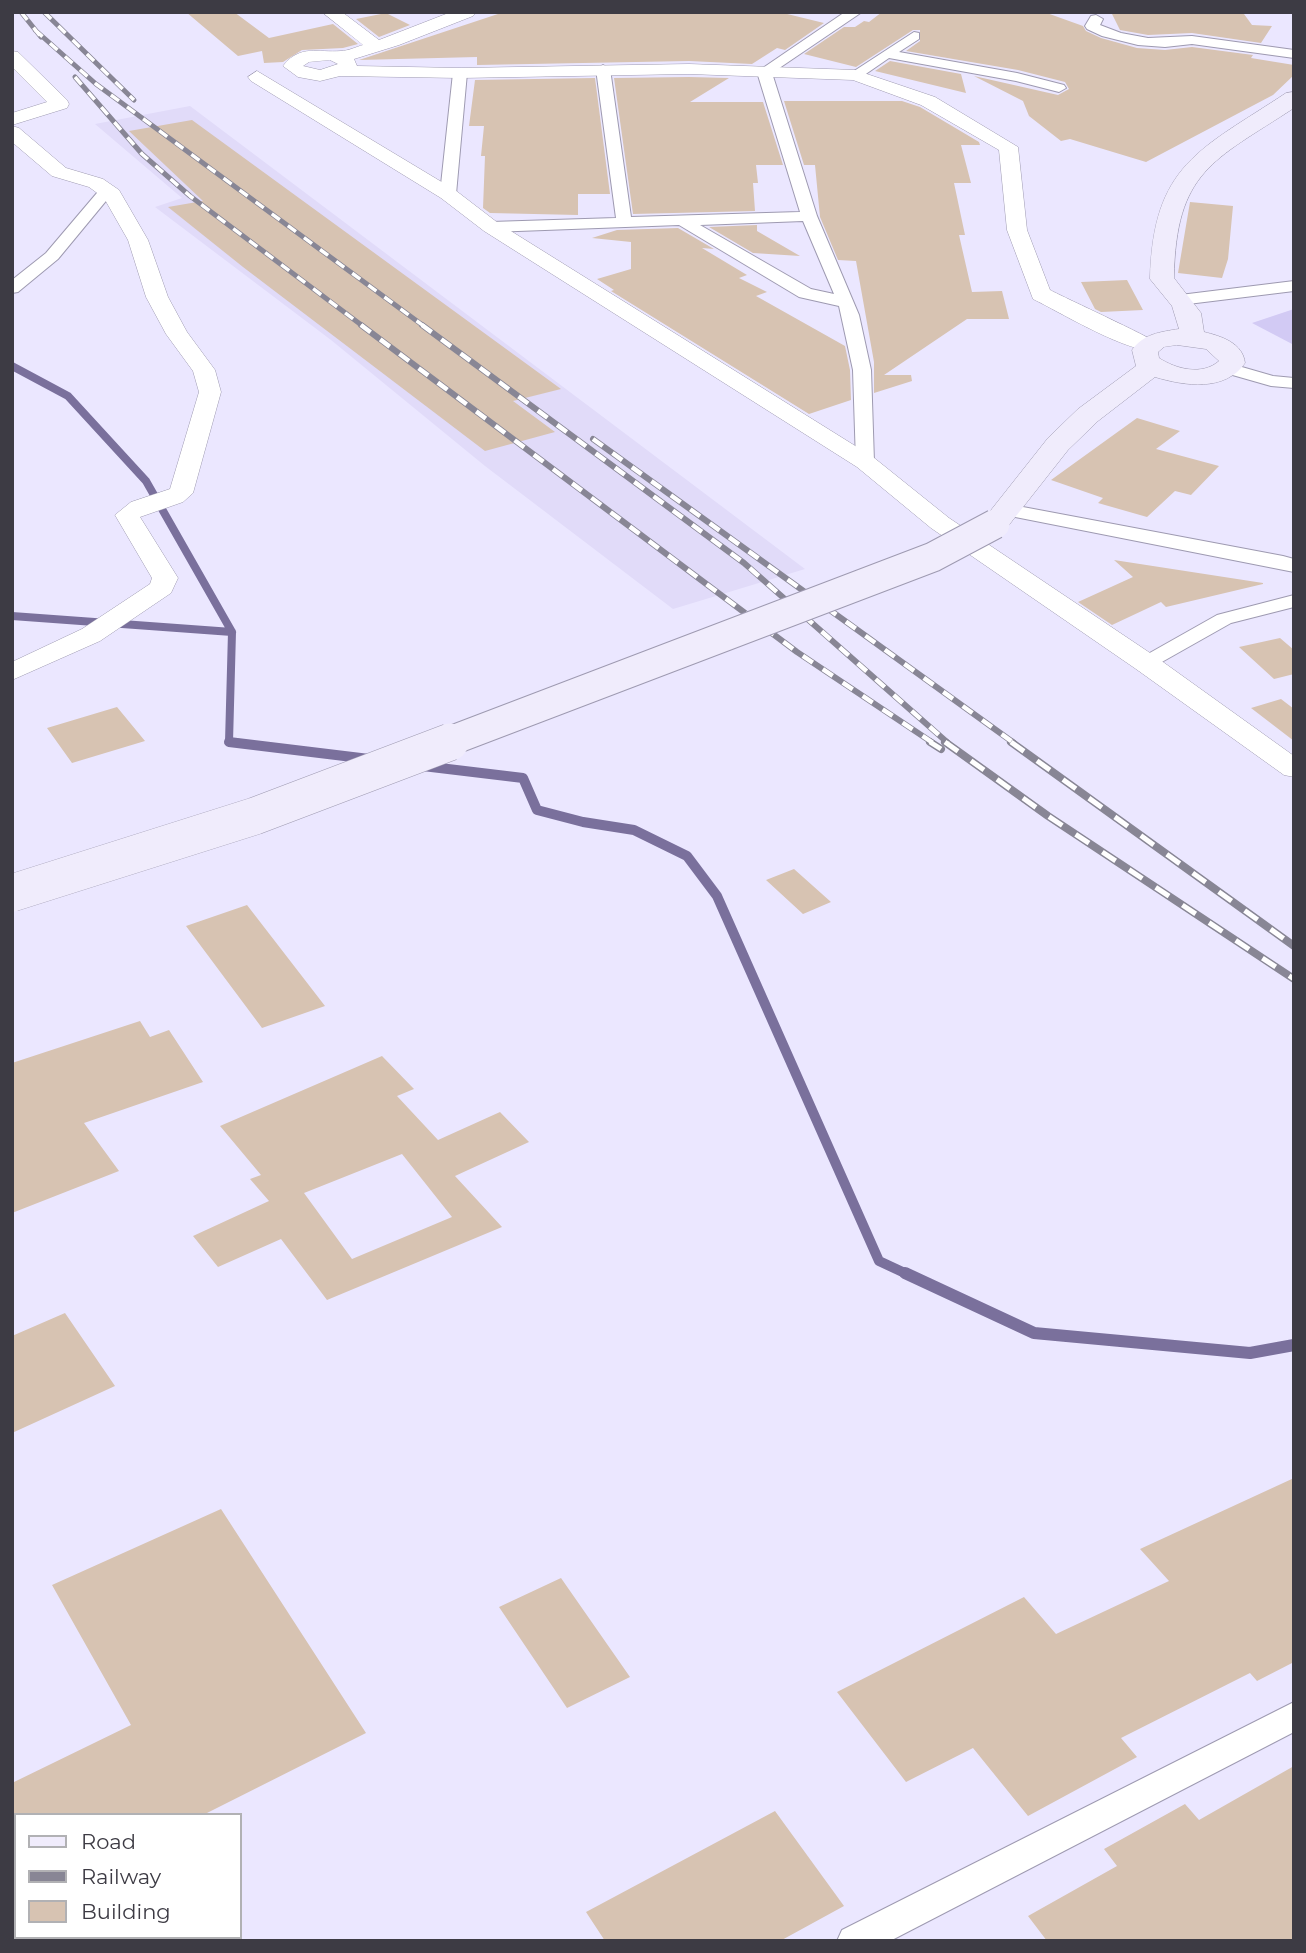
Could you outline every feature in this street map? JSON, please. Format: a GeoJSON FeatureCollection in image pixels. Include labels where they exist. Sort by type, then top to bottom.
{"type":"FeatureCollection","features":[{"type":"Feature","properties":{"kind":"main road"},"geometry":{"type":"LineString","coordinates":[[1190,338],[1194,324],[1188,309],[1162,279],[1162,247],[1177,196],[1188,175],[1210,156],[1294,98]]}},
{"type":"Feature","properties":{"kind":"main road"},"geometry":{"type":"LineString","coordinates":[[12,893],[268,811],[933,557],[1001,517],[1058,444],[1151,356],[1166,338],[1190,338],[1214,343],[1223,347],[1229,362],[1211,375],[1186,376],[1151,356]]}},
{"type":"Feature","properties":{"kind":"street"},"geometry":{"type":"LineString","coordinates":[[331,12],[376,47]]}},
{"type":"Feature","properties":{"kind":"street"},"geometry":{"type":"LineString","coordinates":[[467,12],[376,47],[314,75],[293,69],[257,77],[448,194],[491,227],[864,462],[940,523],[1146,663],[1294,768]]}},
{"type":"Feature","properties":{"kind":"street"},"geometry":{"type":"LineString","coordinates":[[764,72],[855,12]]}},
{"type":"Feature","properties":{"kind":"street"},"geometry":{"type":"LineString","coordinates":[[1096,19],[1092,26],[1101,33],[1125,38],[1164,43],[1182,39],[1228,43],[1294,54]]}},
{"type":"Feature","properties":{"kind":"street"},"geometry":{"type":"LineString","coordinates":[[855,75],[914,36]]}},
{"type":"Feature","properties":{"kind":"street"},"geometry":{"type":"LineString","coordinates":[[888,54],[1017,77],[1059,88]]}},
{"type":"Feature","properties":{"kind":"street"},"geometry":{"type":"LineString","coordinates":[[12,56],[60,104],[12,118]]}},
{"type":"Feature","properties":{"kind":"street"},"geometry":{"type":"LineString","coordinates":[[341,64],[460,73],[603,69],[855,75],[928,101],[1009,147],[1017,230],[1041,294],[1120,334],[1151,356]]}},
{"type":"Feature","properties":{"kind":"street"},"geometry":{"type":"LineString","coordinates":[[603,69],[624,222]]}},
{"type":"Feature","properties":{"kind":"street"},"geometry":{"type":"LineString","coordinates":[[764,72],[809,216],[851,316],[862,370],[864,462]]}},
{"type":"Feature","properties":{"kind":"street"},"geometry":{"type":"LineString","coordinates":[[448,194],[460,73]]}},
{"type":"Feature","properties":{"kind":"street"},"geometry":{"type":"LineString","coordinates":[[12,132],[59,172],[87,180],[112,194],[138,240],[157,297],[177,334],[204,370],[210,392],[181,493],[136,507],[127,515],[165,578],[162,588],[108,625],[12,672]]}},
{"type":"Feature","properties":{"kind":"street"},"geometry":{"type":"LineString","coordinates":[[12,288],[52,256],[107,190]]}},
{"type":"Feature","properties":{"kind":"street"},"geometry":{"type":"LineString","coordinates":[[491,227],[809,216]]}},
{"type":"Feature","properties":{"kind":"street"},"geometry":{"type":"LineString","coordinates":[[680,220],[805,293],[845,302]]}},
{"type":"Feature","properties":{"kind":"street"},"geometry":{"type":"LineString","coordinates":[[1180,300],[1294,286]]}},
{"type":"Feature","properties":{"kind":"street"},"geometry":{"type":"LineString","coordinates":[[1229,362],[1288,370],[1294,375]]}},
{"type":"Feature","properties":{"kind":"street"},"geometry":{"type":"LineString","coordinates":[[1229,362],[1271,381],[1294,383]]}},
{"type":"Feature","properties":{"kind":"street"},"geometry":{"type":"LineString","coordinates":[[1001,517],[1283,562],[1294,566]]}},
{"type":"Feature","properties":{"kind":"street"},"geometry":{"type":"LineString","coordinates":[[1146,663],[1224,619],[1294,601]]}},
{"type":"Feature","properties":{"kind":"street"},"geometry":{"type":"LineString","coordinates":[[855,1941],[1294,1716]]}},
{"type":"Feature","properties":{"kind":"shaded area"},"geometry":{"type":"Polygon","coordinates":[[[190,106],[805,569],[673,609],[485,466],[331,340],[155,207],[182,198],[95,124],[190,106]]]}},
{"type":"Feature","properties":{"kind":"shaded area"},"geometry":{"type":"Polygon","coordinates":[[[1294,309],[1294,345],[1252,323],[1294,309]]]}},
{"type":"Feature","properties":{"kind":"building"},"geometry":{"type":"Polygon","coordinates":[[[186,12],[234,12],[269,38],[333,24],[358,44],[343,48],[302,50],[283,62],[264,63],[262,51],[238,56],[186,12]]]}},
{"type":"Feature","properties":{"kind":"building"},"geometry":{"type":"Polygon","coordinates":[[[504,12],[779,12],[824,23],[785,50],[777,48],[752,64],[689,61],[477,65],[477,57],[359,60],[504,12]]]}},
{"type":"Feature","properties":{"kind":"building"},"geometry":{"type":"Polygon","coordinates":[[[882,12],[1044,12],[1083,26],[1086,31],[1101,38],[1137,48],[1165,50],[1192,47],[1253,55],[1251,58],[1294,65],[1294,75],[1273,95],[1146,162],[1070,139],[1061,141],[1029,116],[1023,101],[974,76],[1058,95],[1069,89],[1065,82],[1018,70],[906,51],[920,41],[920,30],[913,30],[856,67],[804,54],[844,27],[855,27],[864,21],[869,22],[882,12]]]}},
{"type":"Feature","properties":{"kind":"building"},"geometry":{"type":"Polygon","coordinates":[[[1111,12],[1244,14],[1252,25],[1272,26],[1261,43],[1192,33],[1148,35],[1120,30],[1111,12]]]}},
{"type":"Feature","properties":{"kind":"building"},"geometry":{"type":"Polygon","coordinates":[[[386,13],[410,25],[379,37],[356,19],[386,13]]]}},
{"type":"Feature","properties":{"kind":"building"},"geometry":{"type":"Polygon","coordinates":[[[890,61],[961,74],[966,93],[875,71],[890,61]]]}},
{"type":"Feature","properties":{"kind":"building"},"geometry":{"type":"Polygon","coordinates":[[[595,78],[610,194],[578,194],[578,215],[490,213],[483,208],[485,156],[481,156],[484,126],[469,126],[475,80],[595,78]]]}},
{"type":"Feature","properties":{"kind":"building"},"geometry":{"type":"Polygon","coordinates":[[[614,78],[729,78],[690,102],[763,102],[783,165],[756,165],[758,183],[753,183],[755,211],[633,214],[614,78]]]}},
{"type":"Feature","properties":{"kind":"building"},"geometry":{"type":"Polygon","coordinates":[[[784,101],[902,101],[920,107],[979,142],[980,145],[961,145],[971,183],[954,183],[965,235],[959,235],[972,292],[1002,291],[1009,319],[967,319],[884,375],[911,375],[912,381],[874,393],[874,362],[856,261],[838,260],[820,217],[815,165],[804,165],[784,101]]]}},
{"type":"Feature","properties":{"kind":"building"},"geometry":{"type":"Polygon","coordinates":[[[192,120],[561,389],[513,401],[555,432],[485,451],[168,207],[203,201],[129,131],[192,120]]]}},
{"type":"Feature","properties":{"kind":"building"},"geometry":{"type":"Polygon","coordinates":[[[1190,202],[1233,206],[1228,259],[1222,278],[1178,273],[1190,202]]]}},
{"type":"Feature","properties":{"kind":"building"},"geometry":{"type":"Polygon","coordinates":[[[757,225],[757,231],[800,256],[753,253],[709,227],[757,225]]]}},
{"type":"Feature","properties":{"kind":"building"},"geometry":{"type":"Polygon","coordinates":[[[678,228],[714,249],[702,248],[747,275],[739,278],[767,292],[756,296],[845,346],[850,370],[851,400],[809,414],[611,291],[614,290],[597,279],[631,269],[631,242],[592,238],[617,230],[678,228]]]}},
{"type":"Feature","properties":{"kind":"building"},"geometry":{"type":"Polygon","coordinates":[[[1127,280],[1143,310],[1101,312],[1095,309],[1081,282],[1127,280]]]}},
{"type":"Feature","properties":{"kind":"building"},"geometry":{"type":"Polygon","coordinates":[[[1137,418],[1180,431],[1156,449],[1219,466],[1191,495],[1175,491],[1147,517],[1098,503],[1103,498],[1051,480],[1137,418]]]}},
{"type":"Feature","properties":{"kind":"building"},"geometry":{"type":"Polygon","coordinates":[[[1114,560],[1263,584],[1166,607],[1161,602],[1112,625],[1078,602],[1133,577],[1114,560]]]}},
{"type":"Feature","properties":{"kind":"building"},"geometry":{"type":"Polygon","coordinates":[[[1280,638],[1294,650],[1294,674],[1274,679],[1239,647],[1280,638]]]}},
{"type":"Feature","properties":{"kind":"building"},"geometry":{"type":"Polygon","coordinates":[[[1281,699],[1294,709],[1294,741],[1251,708],[1281,699]]]}},
{"type":"Feature","properties":{"kind":"building"},"geometry":{"type":"Polygon","coordinates":[[[117,707],[145,741],[72,763],[47,728],[117,707]]]}},
{"type":"Feature","properties":{"kind":"building"},"geometry":{"type":"Polygon","coordinates":[[[794,869],[831,902],[803,914],[766,880],[794,869]]]}},
{"type":"Feature","properties":{"kind":"building"},"geometry":{"type":"Polygon","coordinates":[[[247,905],[325,1006],[262,1028],[186,926],[247,905]]]}},
{"type":"Feature","properties":{"kind":"building"},"geometry":{"type":"Polygon","coordinates":[[[140,1021],[150,1037],[169,1030],[203,1082],[84,1123],[119,1171],[12,1213],[12,1063],[140,1021]]]}},
{"type":"Feature","properties":{"kind":"building"},"geometry":{"type":"Polygon","coordinates":[[[382,1056],[414,1089],[397,1096],[438,1140],[500,1112],[529,1142],[455,1176],[502,1227],[327,1300],[281,1239],[218,1267],[193,1236],[269,1201],[250,1179],[261,1175],[220,1126],[382,1056]],[[402,1154],[304,1193],[352,1259],[452,1217],[402,1154]]]}},
{"type":"Feature","properties":{"kind":"building"},"geometry":{"type":"Polygon","coordinates":[[[65,1313],[115,1386],[12,1433],[12,1336],[65,1313]]]}},
{"type":"Feature","properties":{"kind":"building"},"geometry":{"type":"Polygon","coordinates":[[[1294,1478],[1294,1662],[1257,1681],[1250,1673],[1121,1738],[1137,1757],[1028,1816],[973,1748],[906,1782],[837,1692],[1024,1597],[1056,1634],[1169,1581],[1140,1549],[1294,1478]]]}},
{"type":"Feature","properties":{"kind":"building"},"geometry":{"type":"Polygon","coordinates":[[[221,1509],[366,1733],[207,1813],[12,1815],[12,1783],[131,1725],[52,1585],[221,1509]]]}},
{"type":"Feature","properties":{"kind":"building"},"geometry":{"type":"Polygon","coordinates":[[[561,1578],[630,1677],[567,1708],[499,1607],[561,1578]]]}},
{"type":"Feature","properties":{"kind":"building"},"geometry":{"type":"Polygon","coordinates":[[[1294,1766],[1294,1941],[1047,1941],[1028,1916],[1117,1866],[1104,1849],[1185,1804],[1199,1820],[1294,1766]]]}},
{"type":"Feature","properties":{"kind":"building"},"geometry":{"type":"Polygon","coordinates":[[[775,1811],[844,1906],[780,1941],[605,1941],[586,1912],[775,1811]]]}},
{"type":"Feature","properties":{"kind":"waterway"},"geometry":{"type":"LineString","coordinates":[[12,366],[68,396],[146,481],[232,632]]}},
{"type":"Feature","properties":{"kind":"waterway"},"geometry":{"type":"LineString","coordinates":[[12,616],[232,632]]}},
{"type":"Feature","properties":{"kind":"waterway"},"geometry":{"type":"LineString","coordinates":[[229,742],[232,632]]}},
{"type":"Feature","properties":{"kind":"waterway"},"geometry":{"type":"LineString","coordinates":[[229,742],[240,743]]}},
{"type":"Feature","properties":{"kind":"waterway"},"geometry":{"type":"LineString","coordinates":[[229,742],[369,759]]}},
{"type":"Feature","properties":{"kind":"waterway"},"geometry":{"type":"LineString","coordinates":[[423,766],[523,778],[537,810],[583,822],[634,830],[687,856],[717,896],[879,1261],[909,1275]]}},
{"type":"Feature","properties":{"kind":"waterway"},"geometry":{"type":"LineString","coordinates":[[905,1273],[1034,1333],[1250,1353],[1294,1345]]}},
{"type":"Feature","properties":{"kind":"railway"},"geometry":{"type":"LineString","coordinates":[[21,12],[36,31]]}},
{"type":"Feature","properties":{"kind":"railway"},"geometry":{"type":"LineString","coordinates":[[44,12],[134,100]]}},
{"type":"Feature","properties":{"kind":"railway"},"geometry":{"type":"LineString","coordinates":[[36,31],[96,84],[425,327]]}},
{"type":"Feature","properties":{"kind":"railway"},"geometry":{"type":"LineString","coordinates":[[36,31],[41,37]]}},
{"type":"Feature","properties":{"kind":"railway"},"geometry":{"type":"LineString","coordinates":[[75,77],[142,154],[190,196],[364,327]]}},
{"type":"Feature","properties":{"kind":"railway"},"geometry":{"type":"LineString","coordinates":[[361,325],[797,652],[933,743]]}},
{"type":"Feature","properties":{"kind":"railway"},"geometry":{"type":"LineString","coordinates":[[422,325],[744,563],[948,743]]}},
{"type":"Feature","properties":{"kind":"railway"},"geometry":{"type":"LineString","coordinates":[[593,439],[1014,743]]}},
{"type":"Feature","properties":{"kind":"railway"},"geometry":{"type":"LineString","coordinates":[[930,742],[941,749]]}},
{"type":"Feature","properties":{"kind":"railway"},"geometry":{"type":"LineString","coordinates":[[945,742],[1048,816],[1294,979]]}},
{"type":"Feature","properties":{"kind":"railway"},"geometry":{"type":"LineString","coordinates":[[1011,742],[1294,946]]}}]}
